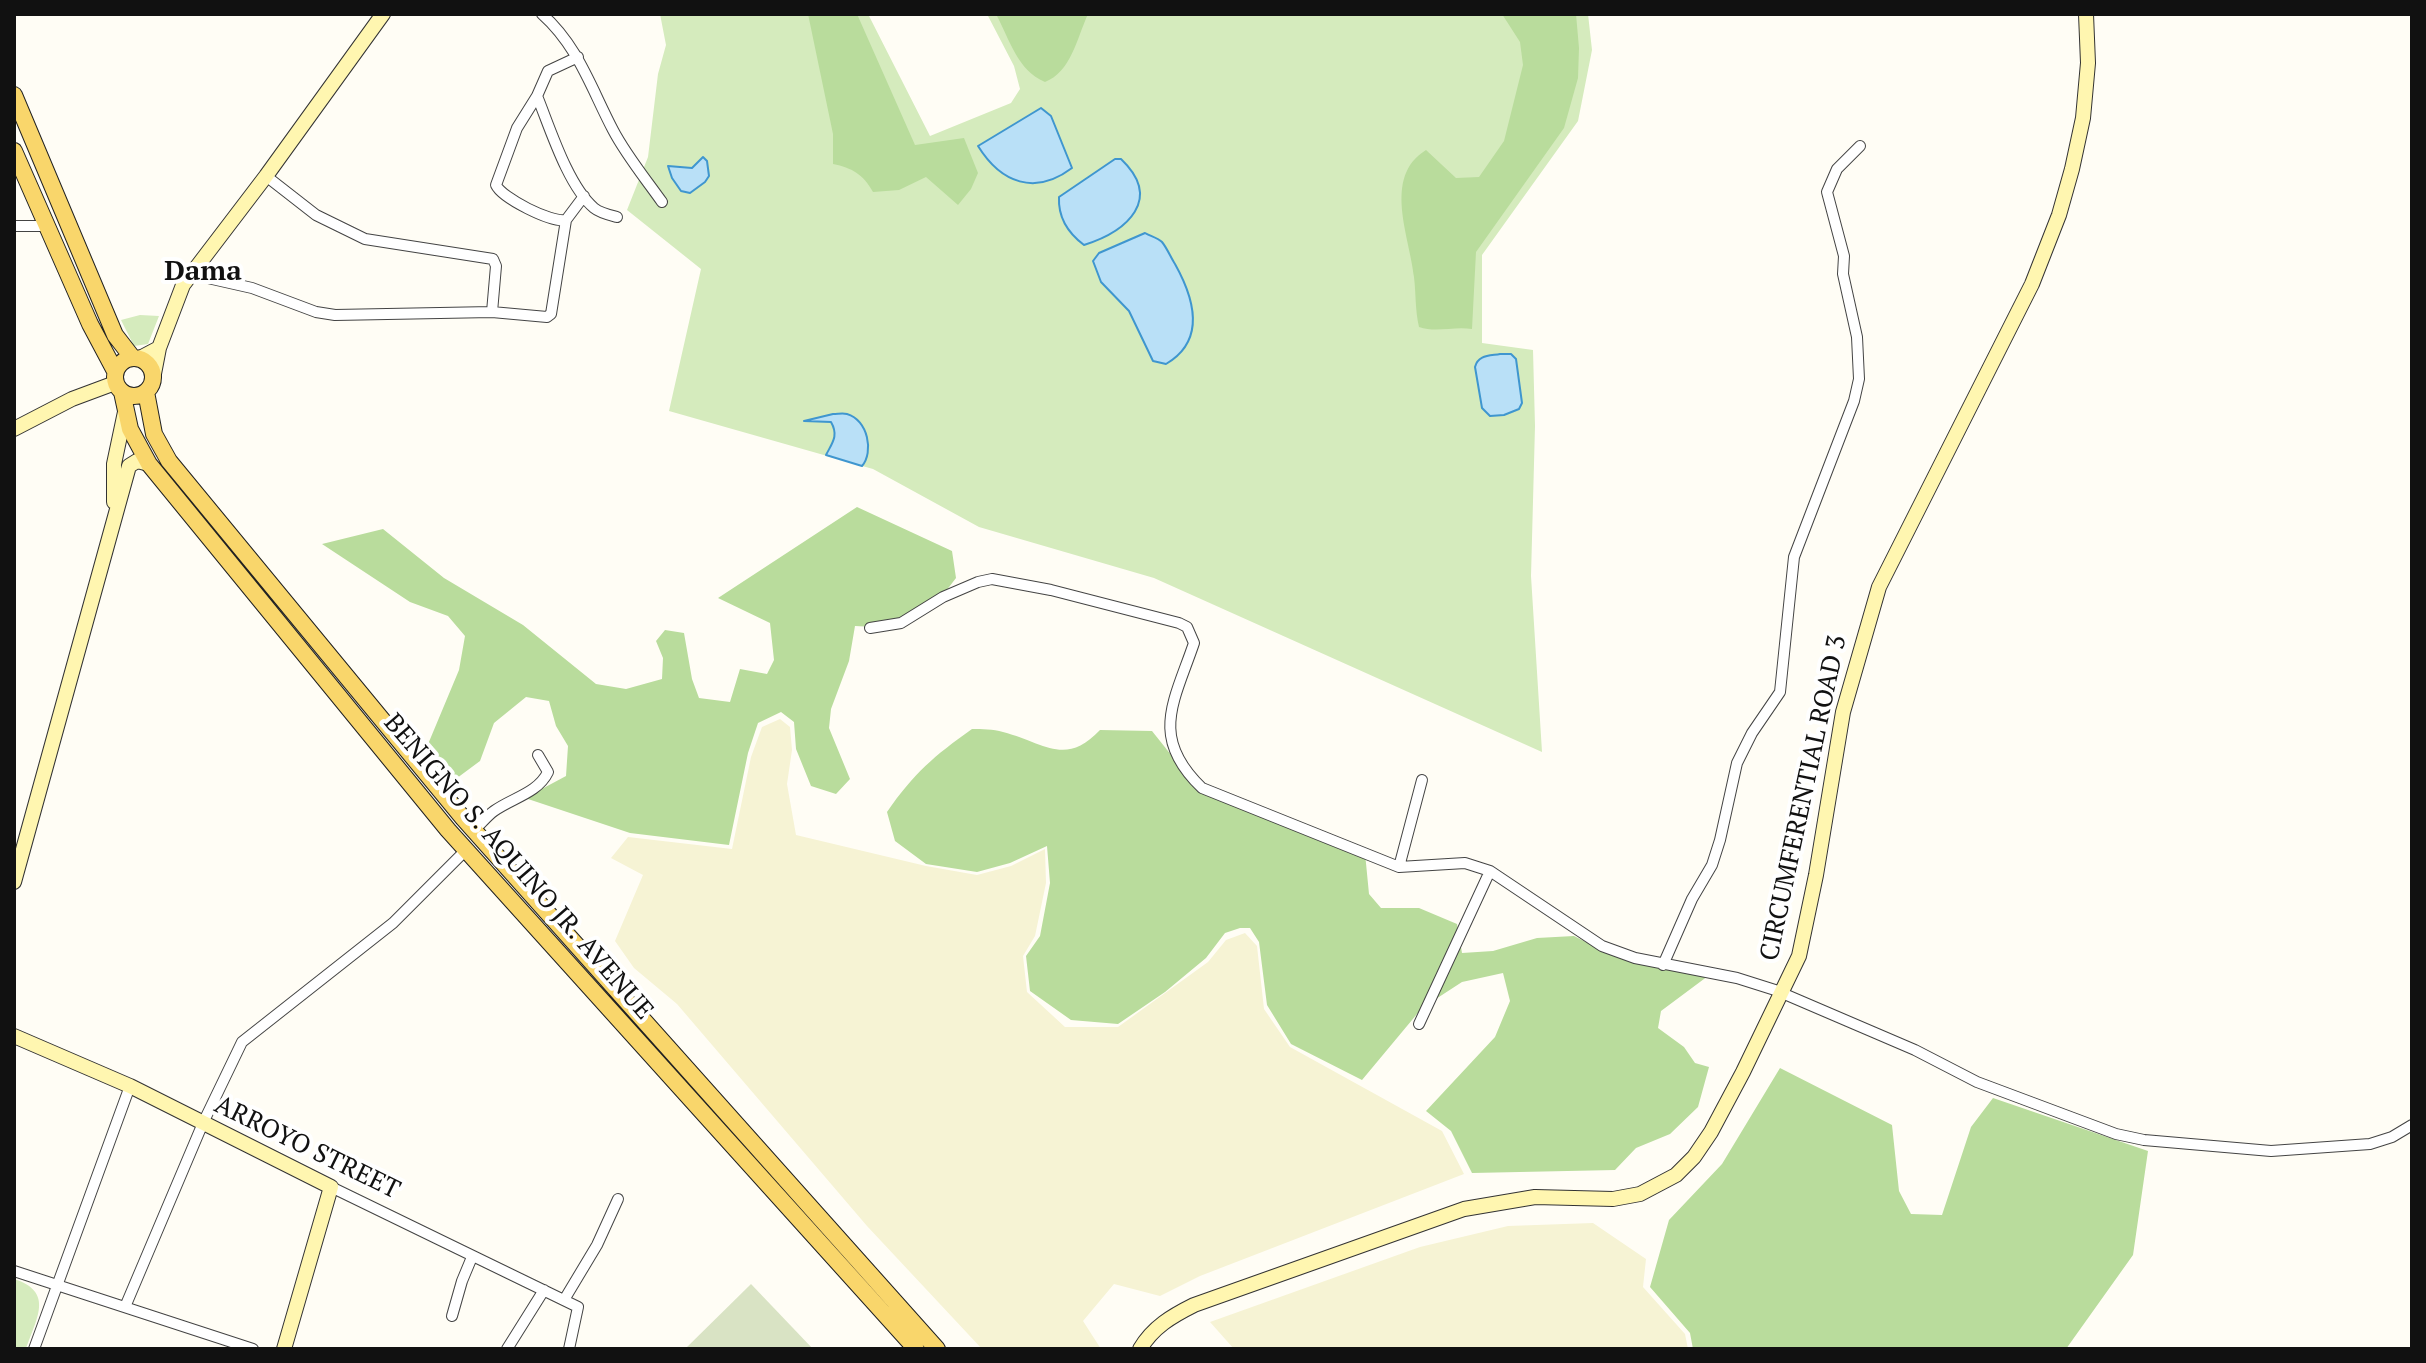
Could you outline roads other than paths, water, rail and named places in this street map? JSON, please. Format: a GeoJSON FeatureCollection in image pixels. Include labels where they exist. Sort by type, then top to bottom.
{"type":"FeatureCollection","features":[{"type":"Feature","properties":{"kind":"main road"},"geometry":{"type":"LineString","coordinates":[[117,382],[134,396],[149,386],[159,348],[183,285],[383,14]]}},
{"type":"Feature","properties":{"kind":"main road","name":"CIRCUMFERENTIAL ROAD 3"},"geometry":{"type":"LineString","coordinates":[[1140,1349],[1156,1328],[1194,1305],[1443,1216],[1515,1199],[1613,1199],[1640,1194],[1676,1175],[1694,1157],[1711,1132],[1799,956],[1816,875],[1838,734],[1879,587],[2032,284],[2059,215],[2083,118],[2088,63],[2086,14]]}},
{"type":"Feature","properties":{"kind":"main road"},"geometry":{"type":"LineString","coordinates":[[14,95],[115,335],[136,358],[150,366],[149,386]]}},
{"type":"Feature","properties":{"kind":"main road","name":"BENIGNO S. AQUINO JR. AVENUE"},"geometry":{"type":"LineString","coordinates":[[14,151],[117,382],[134,440],[149,464],[466,850],[916,1349]]}},
{"type":"Feature","properties":{"kind":"main road"},"geometry":{"type":"LineString","coordinates":[[24,175],[43,168]]}},
{"type":"Feature","properties":{"kind":"main road"},"geometry":{"type":"LineString","coordinates":[[117,382],[121,362],[159,348]]}},
{"type":"Feature","properties":{"kind":"main road"},"geometry":{"type":"LineString","coordinates":[[14,429],[72,399],[117,382]]}},
{"type":"Feature","properties":{"kind":"main road","name":"BENIGNO S. AQUINO JR. AVENUE"},"geometry":{"type":"LineString","coordinates":[[149,386],[148,412],[158,445],[169,461],[474,830],[937,1349]]}},
{"type":"Feature","properties":{"kind":"main road"},"geometry":{"type":"LineString","coordinates":[[115,515],[114,464],[125,412]]}},
{"type":"Feature","properties":{"kind":"main road"},"geometry":{"type":"LineString","coordinates":[[14,882],[129,466],[137,461],[149,464]]}},
{"type":"Feature","properties":{"kind":"main road"},"geometry":{"type":"LineString","coordinates":[[203,528],[216,516]]}},
{"type":"Feature","properties":{"kind":"main road","name":"ARROYO STREET"},"geometry":{"type":"LineString","coordinates":[[14,1036],[130,1086],[331,1187]]}},
{"type":"Feature","properties":{"kind":"main road"},"geometry":{"type":"LineString","coordinates":[[667,1074],[681,1062]]}},
{"type":"Feature","properties":{"kind":"main road"},"geometry":{"type":"LineString","coordinates":[[284,1349],[331,1187]]}},
{"type":"Feature","properties":{"kind":"street"},"geometry":{"type":"LineString","coordinates":[[542,14],[571,45],[613,130],[662,202]]}},
{"type":"Feature","properties":{"kind":"street"},"geometry":{"type":"LineString","coordinates":[[566,220],[559,221],[543,215],[502,194],[496,185],[517,128],[548,71],[578,57]]}},
{"type":"Feature","properties":{"kind":"street"},"geometry":{"type":"LineString","coordinates":[[537,96],[573,179],[584,196],[594,209],[617,217]]}},
{"type":"Feature","properties":{"kind":"street"},"geometry":{"type":"LineString","coordinates":[[1663,965],[1692,899],[1712,865],[1737,763],[1752,733],[1780,692],[1794,557],[1854,401],[1859,379],[1857,337],[1843,274],[1844,256],[1827,192],[1837,169],[1860,146]]}},
{"type":"Feature","properties":{"kind":"street"},"geometry":{"type":"LineString","coordinates":[[266,176],[316,215],[365,239],[493,259],[496,266],[492,312]]}},
{"type":"Feature","properties":{"kind":"street"},"geometry":{"type":"LineString","coordinates":[[190,274],[252,288],[325,313],[492,312],[543,317],[551,314],[566,220],[584,196]]}},
{"type":"Feature","properties":{"kind":"street"},"geometry":{"type":"LineString","coordinates":[[14,226],[46,226]]}},
{"type":"Feature","properties":{"kind":"street"},"geometry":{"type":"LineString","coordinates":[[870,628],[901,623],[943,597],[992,579],[1051,590],[1179,623],[1187,627],[1194,643],[1169,722],[1177,758],[1187,774],[1202,788],[1399,867],[1465,863],[1490,871],[1602,946],[1663,965],[1737,978],[1782,993],[1915,1050],[1977,1082],[2116,1134],[2144,1140],[2271,1151],[2370,1144],[2392,1137],[2412,1125]]}},
{"type":"Feature","properties":{"kind":"street"},"geometry":{"type":"LineString","coordinates":[[474,830],[495,811],[530,791],[545,778],[548,772],[538,755]]}},
{"type":"Feature","properties":{"kind":"street"},"geometry":{"type":"LineString","coordinates":[[1399,867],[1422,780]]}},
{"type":"Feature","properties":{"kind":"street"},"geometry":{"type":"LineString","coordinates":[[125,1307],[203,1123],[242,1042],[393,923],[466,850]]}},
{"type":"Feature","properties":{"kind":"street"},"geometry":{"type":"LineString","coordinates":[[1419,1024],[1490,871]]}},
{"type":"Feature","properties":{"kind":"street"},"geometry":{"type":"LineString","coordinates":[[34,1349],[130,1086]]}},
{"type":"Feature","properties":{"kind":"street","name":"ARROYO STREET"},"geometry":{"type":"LineString","coordinates":[[331,1187],[578,1307],[569,1349]]}},
{"type":"Feature","properties":{"kind":"street"},"geometry":{"type":"LineString","coordinates":[[564,1300],[597,1245],[618,1199]]}},
{"type":"Feature","properties":{"kind":"street"},"geometry":{"type":"LineString","coordinates":[[452,1316],[472,1257]]}},
{"type":"Feature","properties":{"kind":"street"},"geometry":{"type":"LineString","coordinates":[[14,1271],[253,1349]]}},
{"type":"Feature","properties":{"kind":"street"},"geometry":{"type":"LineString","coordinates":[[507,1349],[544,1290]]}},
{"type":"Feature","properties":{"kind":"water"},"geometry":{"type":"Polygon","coordinates":[[[1041,108],[1051,116],[1072,168],[1045,182],[1032,183],[1008,177],[987,159],[978,146],[1041,108]]]}},
{"type":"Feature","properties":{"kind":"water"},"geometry":{"type":"Polygon","coordinates":[[[703,157],[707,161],[709,176],[690,193],[681,191],[668,166],[692,168],[703,157]]]}},
{"type":"Feature","properties":{"kind":"water"},"geometry":{"type":"Polygon","coordinates":[[[1115,159],[1121,159],[1139,187],[1135,212],[1114,231],[1084,245],[1065,224],[1059,197],[1115,159]]]}},
{"type":"Feature","properties":{"kind":"water"},"geometry":{"type":"Polygon","coordinates":[[[1145,233],[1164,244],[1182,277],[1191,304],[1192,331],[1187,343],[1166,364],[1153,361],[1129,311],[1101,282],[1093,261],[1099,253],[1145,233]]]}},
{"type":"Feature","properties":{"kind":"water"},"geometry":{"type":"Polygon","coordinates":[[[1511,354],[1516,359],[1522,403],[1519,409],[1490,416],[1482,408],[1475,367],[1481,358],[1511,354]]]}},
{"type":"Feature","properties":{"kind":"water"},"geometry":{"type":"Polygon","coordinates":[[[833,414],[854,417],[864,429],[868,453],[862,466],[826,455],[835,435],[831,422],[804,421],[833,414]]]}},
{"type":"Feature","properties":{"kind":"district","name":"Dama"},"geometry":{"type":"Point","coordinates":[203,272]}}]}
